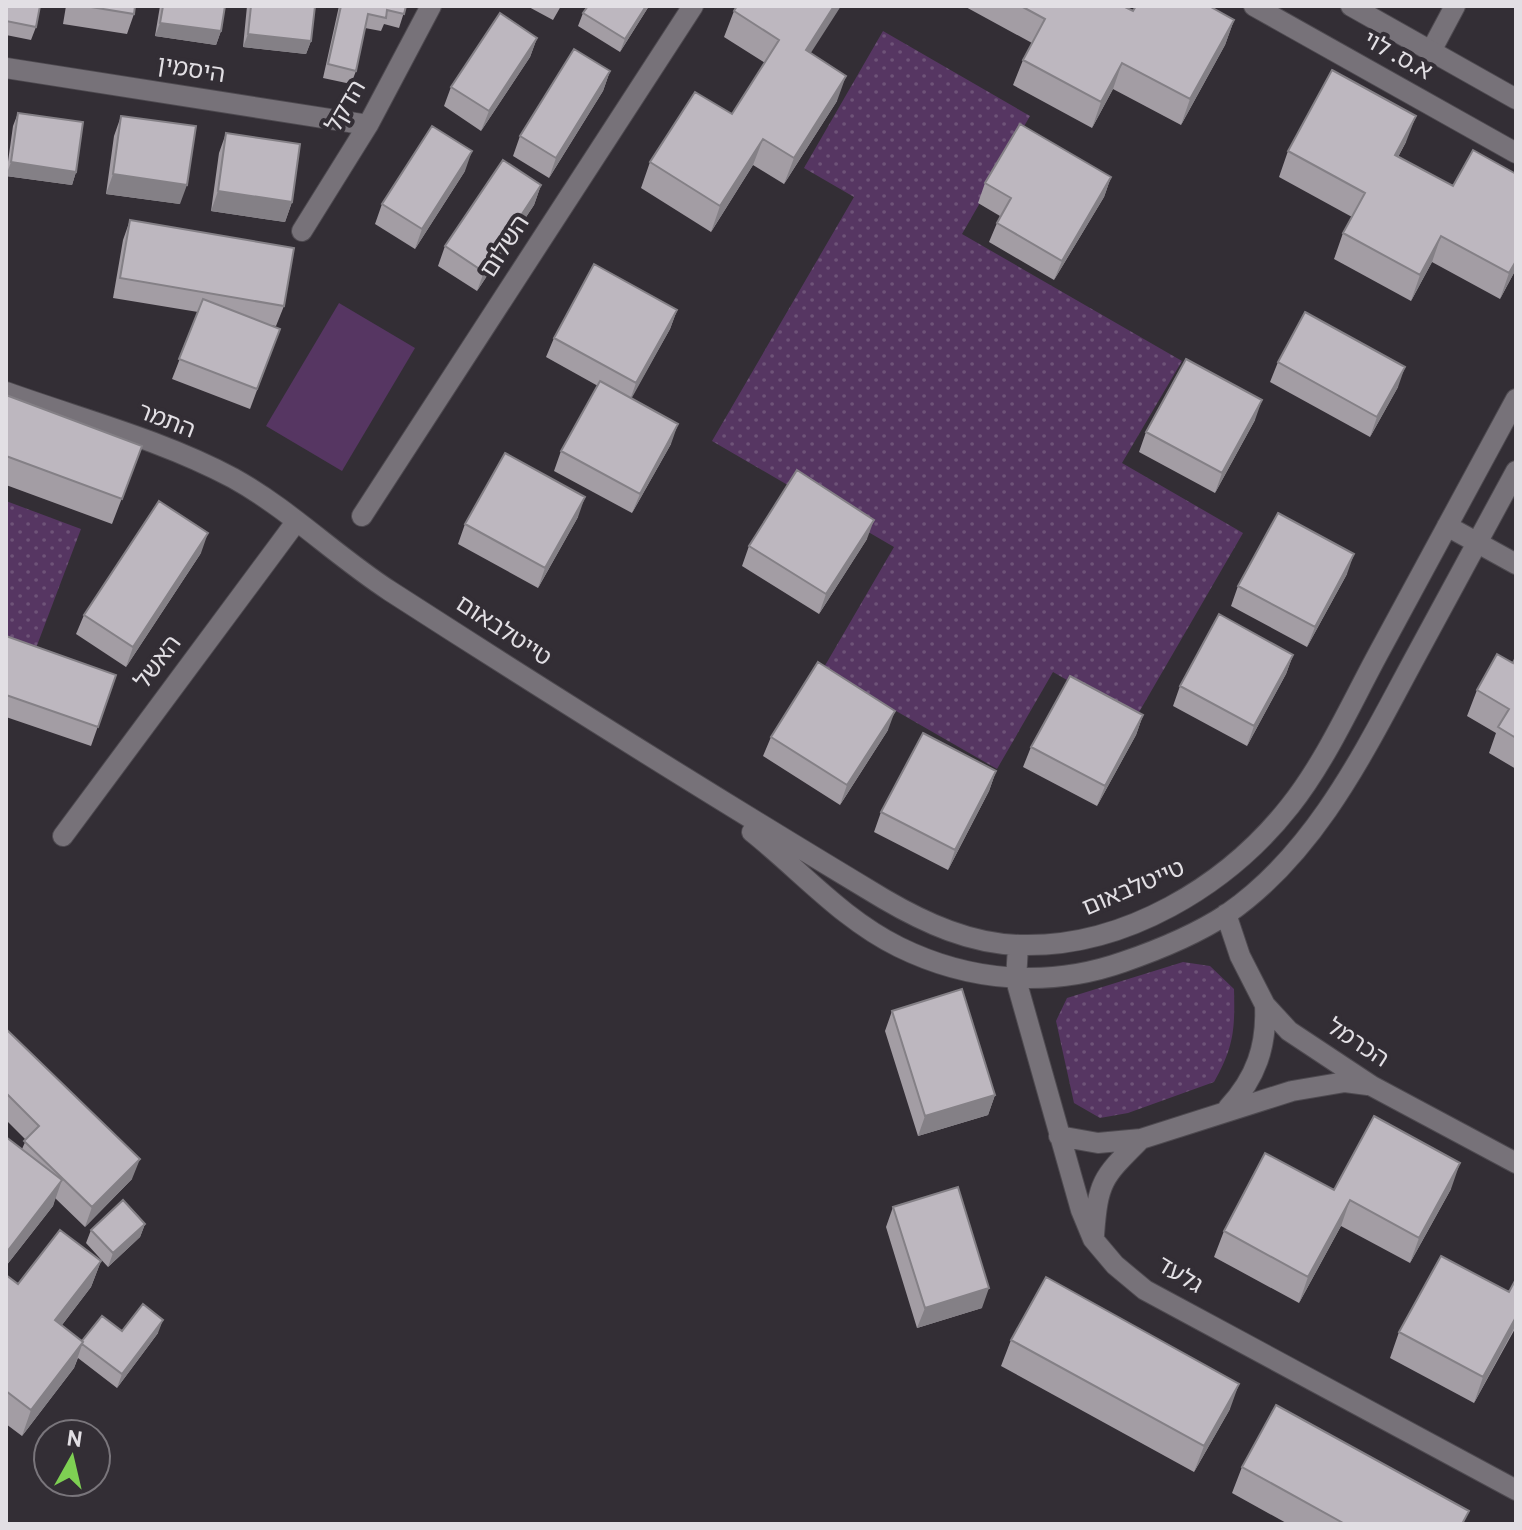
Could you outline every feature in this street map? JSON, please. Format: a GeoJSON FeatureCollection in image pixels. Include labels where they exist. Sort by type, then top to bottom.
{"type":"FeatureCollection","features":[{"type":"Feature","properties":{"kind":"street","name":"הדקל"},"geometry":{"type":"LineString","coordinates":[[302,231],[368,125],[431,6]]}},
{"type":"Feature","properties":{"kind":"street","name":"השלום"},"geometry":{"type":"LineString","coordinates":[[362,516],[693,6]]}},
{"type":"Feature","properties":{"kind":"street","name":"א.ס. לוי"},"geometry":{"type":"LineString","coordinates":[[1254,6],[1516,153]]}},
{"type":"Feature","properties":{"kind":"street","name":"א.ס. לוי"},"geometry":{"type":"LineString","coordinates":[[1351,6],[1516,99]]}},
{"type":"Feature","properties":{"kind":"street"},"geometry":{"type":"LineString","coordinates":[[1431,51],[1455,6]]}},
{"type":"Feature","properties":{"kind":"street","name":"היסמין"},"geometry":{"type":"LineString","coordinates":[[6,68],[368,125]]}},
{"type":"Feature","properties":{"kind":"street","name":"התמר"},"geometry":{"type":"LineString","coordinates":[[6,392],[169,450],[231,477],[260,494],[296,522]]}},
{"type":"Feature","properties":{"kind":"street","name":"טייטלבאום"},"geometry":{"type":"LineString","coordinates":[[296,522],[386,588],[686,780],[915,917],[972,938],[1018,946],[1057,944],[1128,925],[1207,886],[1240,859],[1291,805],[1315,767],[1516,399]]}},
{"type":"Feature","properties":{"kind":"street","name":"טייטלבאום"},"geometry":{"type":"LineString","coordinates":[[686,780],[770,847],[825,898],[867,929],[900,948],[939,963],[976,974],[1016,980],[1061,978],[1099,970],[1180,940],[1226,914],[1263,884],[1319,825],[1372,738],[1516,471]]}},
{"type":"Feature","properties":{"kind":"street","name":"האשל"},"geometry":{"type":"LineString","coordinates":[[63,836],[296,522]]}},
{"type":"Feature","properties":{"kind":"street"},"geometry":{"type":"LineString","coordinates":[[1447,526],[1516,564]]}},
{"type":"Feature","properties":{"kind":"street","name":"הכרמל"},"geometry":{"type":"LineString","coordinates":[[1226,914],[1240,956],[1265,1005],[1289,1031],[1372,1086],[1516,1163]]}},
{"type":"Feature","properties":{"kind":"street","name":"גלעד"},"geometry":{"type":"LineString","coordinates":[[1018,946],[1016,980],[1081,1210],[1093,1239],[1115,1265],[1145,1290],[1516,1490]]}},
{"type":"Feature","properties":{"kind":"street"},"geometry":{"type":"LineString","coordinates":[[1225,1111],[1244,1090],[1260,1059],[1266,1030],[1265,1005]]}},
{"type":"Feature","properties":{"kind":"street"},"geometry":{"type":"LineString","coordinates":[[1059,1136],[1098,1143],[1141,1139],[1317,1085],[1345,1082],[1372,1086]]}},
{"type":"Feature","properties":{"kind":"street"},"geometry":{"type":"LineString","coordinates":[[1093,1239],[1097,1201],[1103,1180],[1141,1139]]}},
{"type":"Feature","properties":{"kind":"shaded area"},"geometry":{"type":"Polygon","coordinates":[[[883,31],[1030,116],[962,234],[1182,361],[1122,463],[1243,533],[1135,719],[1053,672],[997,769],[823,669],[894,547],[712,441],[854,197],[804,168],[883,31]]]}},
{"type":"Feature","properties":{"kind":"shaded area"},"geometry":{"type":"Polygon","coordinates":[[[339,303],[415,348],[342,471],[266,426],[339,303]]]}},
{"type":"Feature","properties":{"kind":"shaded area"},"geometry":{"type":"Polygon","coordinates":[[[6,501],[81,529],[36,648],[6,637],[6,501]]]}},
{"type":"Feature","properties":{"kind":"shaded area"},"geometry":{"type":"Polygon","coordinates":[[[1183,962],[1210,966],[1234,989],[1232,1037],[1214,1082],[1128,1113],[1100,1118],[1074,1103],[1056,1021],[1067,998],[1183,962]]]}},
{"type":"Feature","properties":{"kind":"building"},"geometry":{"type":"Polygon","coordinates":[[[6,6],[40,6],[36,27],[6,21],[6,6]]]}},
{"type":"Feature","properties":{"kind":"building"},"geometry":{"type":"Polygon","coordinates":[[[85,6],[135,6],[134,14],[85,6]]]}},
{"type":"Feature","properties":{"kind":"building"},"geometry":{"type":"Polygon","coordinates":[[[163,6],[225,6],[221,31],[160,23],[163,6]]]}},
{"type":"Feature","properties":{"kind":"building"},"geometry":{"type":"Polygon","coordinates":[[[251,6],[315,6],[311,41],[248,34],[251,6]]]}},
{"type":"Feature","properties":{"kind":"building"},"geometry":{"type":"Polygon","coordinates":[[[341,6],[406,6],[404,14],[387,10],[386,18],[368,14],[356,71],[328,64],[341,6]]]}},
{"type":"Feature","properties":{"kind":"building"},"geometry":{"type":"Polygon","coordinates":[[[588,6],[646,6],[625,39],[583,13],[588,6]]]}},
{"type":"Feature","properties":{"kind":"building"},"geometry":{"type":"Polygon","coordinates":[[[737,6],[834,6],[806,50],[846,76],[794,158],[763,139],[720,206],[650,162],[695,92],[732,114],[779,40],[734,11],[737,6]]]}},
{"type":"Feature","properties":{"kind":"building"},"geometry":{"type":"Polygon","coordinates":[[[1021,6],[1123,6],[1133,11],[1136,6],[1209,6],[1234,20],[1190,99],[1122,63],[1101,102],[1023,60],[1045,19],[1021,6]]]}},
{"type":"Feature","properties":{"kind":"building"},"geometry":{"type":"Polygon","coordinates":[[[500,13],[537,38],[489,111],[451,87],[500,13]]]}},
{"type":"Feature","properties":{"kind":"building"},"geometry":{"type":"Polygon","coordinates":[[[574,49],[610,71],[556,158],[520,136],[574,49]]]}},
{"type":"Feature","properties":{"kind":"building"},"geometry":{"type":"Polygon","coordinates":[[[1332,70],[1416,116],[1395,155],[1453,186],[1473,150],[1516,174],[1516,261],[1509,273],[1441,236],[1420,275],[1343,233],[1365,193],[1288,151],[1332,70]]]}},
{"type":"Feature","properties":{"kind":"building"},"geometry":{"type":"Polygon","coordinates":[[[18,113],[83,122],[76,172],[11,162],[18,113]]]}},
{"type":"Feature","properties":{"kind":"building"},"geometry":{"type":"Polygon","coordinates":[[[121,116],[196,126],[187,185],[113,174],[121,116]]]}},
{"type":"Feature","properties":{"kind":"building"},"geometry":{"type":"Polygon","coordinates":[[[1020,124],[1111,177],[1062,261],[997,223],[1011,198],[985,183],[1020,124]]]}},
{"type":"Feature","properties":{"kind":"building"},"geometry":{"type":"Polygon","coordinates":[[[432,126],[472,151],[422,229],[382,204],[432,126]]]}},
{"type":"Feature","properties":{"kind":"building"},"geometry":{"type":"Polygon","coordinates":[[[226,133],[300,144],[292,202],[218,191],[226,133]]]}},
{"type":"Feature","properties":{"kind":"building"},"geometry":{"type":"Polygon","coordinates":[[[503,160],[541,185],[484,272],[445,246],[503,160]]]}},
{"type":"Feature","properties":{"kind":"building"},"geometry":{"type":"Polygon","coordinates":[[[130,220],[294,248],[284,306],[120,278],[130,220]]]}},
{"type":"Feature","properties":{"kind":"building"},"geometry":{"type":"Polygon","coordinates":[[[594,264],[677,310],[636,383],[554,338],[594,264]]]}},
{"type":"Feature","properties":{"kind":"building"},"geometry":{"type":"Polygon","coordinates":[[[203,299],[280,329],[257,389],[179,359],[203,299]]]}},
{"type":"Feature","properties":{"kind":"building"},"geometry":{"type":"Polygon","coordinates":[[[1305,312],[1405,367],[1377,417],[1278,362],[1305,312]]]}},
{"type":"Feature","properties":{"kind":"building"},"geometry":{"type":"Polygon","coordinates":[[[1186,359],[1262,400],[1222,473],[1146,432],[1186,359]]]}},
{"type":"Feature","properties":{"kind":"building"},"geometry":{"type":"Polygon","coordinates":[[[600,381],[678,424],[640,494],[561,451],[600,381]]]}},
{"type":"Feature","properties":{"kind":"building"},"geometry":{"type":"Polygon","coordinates":[[[6,395],[142,446],[122,499],[6,456],[6,395]]]}},
{"type":"Feature","properties":{"kind":"building"},"geometry":{"type":"Polygon","coordinates":[[[505,453],[585,497],[545,568],[465,524],[505,453]]]}},
{"type":"Feature","properties":{"kind":"building"},"geometry":{"type":"Polygon","coordinates":[[[797,470],[874,520],[826,594],[749,546],[797,470]]]}},
{"type":"Feature","properties":{"kind":"building"},"geometry":{"type":"Polygon","coordinates":[[[159,501],[208,533],[133,647],[84,615],[159,501]]]}},
{"type":"Feature","properties":{"kind":"building"},"geometry":{"type":"Polygon","coordinates":[[[1278,513],[1354,554],[1315,627],[1238,586],[1278,513]]]}},
{"type":"Feature","properties":{"kind":"building"},"geometry":{"type":"Polygon","coordinates":[[[1219,614],[1293,655],[1254,726],[1180,686],[1219,614]]]}},
{"type":"Feature","properties":{"kind":"building"},"geometry":{"type":"Polygon","coordinates":[[[6,636],[116,675],[98,727],[6,695],[6,636]]]}},
{"type":"Feature","properties":{"kind":"building"},"geometry":{"type":"Polygon","coordinates":[[[1497,654],[1513,663],[1516,657],[1516,738],[1498,727],[1509,709],[1477,690],[1497,654]]]}},
{"type":"Feature","properties":{"kind":"building"},"geometry":{"type":"Polygon","coordinates":[[[818,662],[895,711],[847,785],[771,737],[818,662]]]}},
{"type":"Feature","properties":{"kind":"building"},"geometry":{"type":"Polygon","coordinates":[[[1070,676],[1143,715],[1105,786],[1031,747],[1070,676]]]}},
{"type":"Feature","properties":{"kind":"building"},"geometry":{"type":"Polygon","coordinates":[[[923,733],[996,771],[955,850],[881,812],[923,733]]]}},
{"type":"Feature","properties":{"kind":"building"},"geometry":{"type":"Polygon","coordinates":[[[962,989],[995,1095],[925,1116],[892,1011],[962,989]]]}},
{"type":"Feature","properties":{"kind":"building"},"geometry":{"type":"Polygon","coordinates":[[[6,1029],[140,1159],[92,1207],[24,1141],[39,1126],[6,1093],[6,1029]]]}},
{"type":"Feature","properties":{"kind":"building"},"geometry":{"type":"Polygon","coordinates":[[[1374,1116],[1460,1163],[1419,1238],[1350,1200],[1308,1277],[1224,1231],[1265,1153],[1334,1190],[1374,1116]]]}},
{"type":"Feature","properties":{"kind":"building"},"geometry":{"type":"Polygon","coordinates":[[[6,1137],[62,1180],[6,1253],[6,1137]]]}},
{"type":"Feature","properties":{"kind":"building"},"geometry":{"type":"Polygon","coordinates":[[[958,1187],[989,1288],[925,1308],[893,1207],[958,1187]]]}},
{"type":"Feature","properties":{"kind":"building"},"geometry":{"type":"Polygon","coordinates":[[[123,1200],[145,1224],[113,1253],[91,1230],[123,1200]]]}},
{"type":"Feature","properties":{"kind":"building"},"geometry":{"type":"Polygon","coordinates":[[[60,1230],[101,1261],[55,1320],[83,1342],[31,1410],[6,1391],[6,1275],[18,1284],[60,1230]]]}},
{"type":"Feature","properties":{"kind":"building"},"geometry":{"type":"Polygon","coordinates":[[[1441,1256],[1509,1292],[1516,1279],[1516,1317],[1483,1377],[1399,1332],[1441,1256]]]}},
{"type":"Feature","properties":{"kind":"building"},"geometry":{"type":"Polygon","coordinates":[[[1046,1277],[1239,1384],[1204,1446],[1011,1340],[1046,1277]]]}},
{"type":"Feature","properties":{"kind":"building"},"geometry":{"type":"Polygon","coordinates":[[[143,1304],[163,1320],[122,1374],[82,1341],[102,1316],[122,1331],[143,1304]]]}},
{"type":"Feature","properties":{"kind":"building"},"geometry":{"type":"Polygon","coordinates":[[[1276,1405],[1469,1511],[1462,1524],[1345,1524],[1242,1467],[1276,1405]]]}}]}
